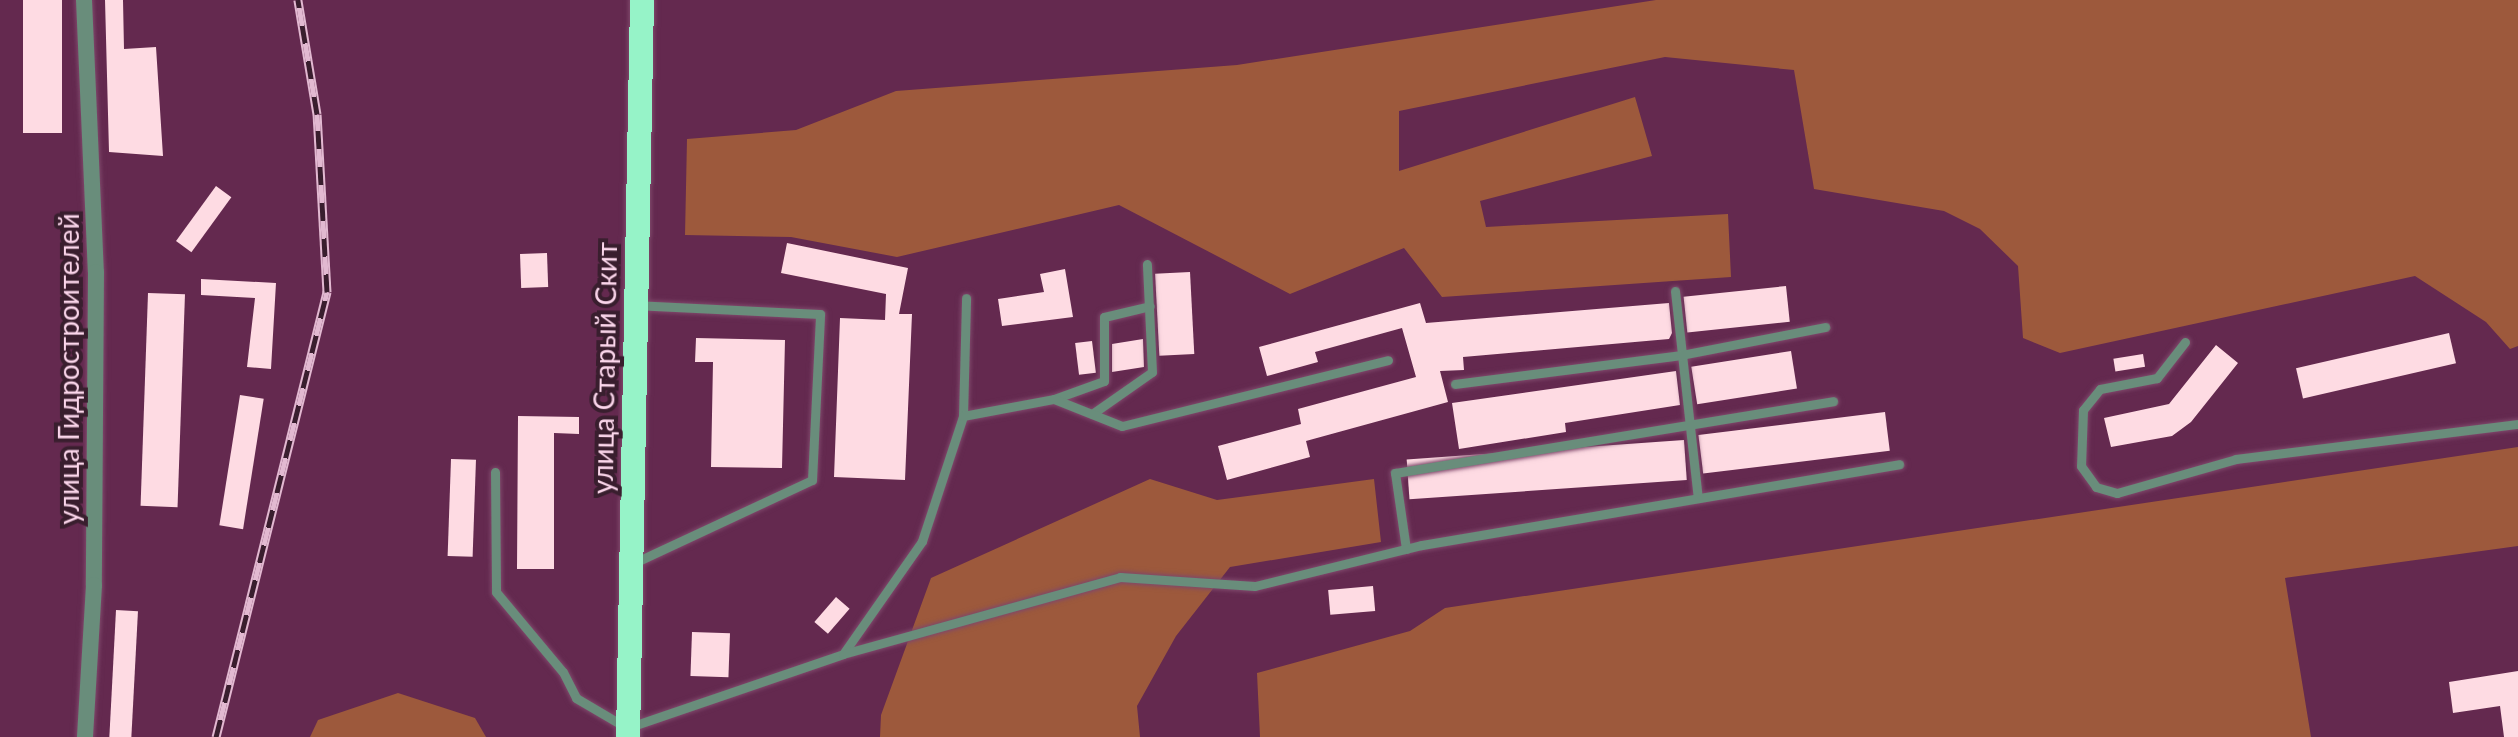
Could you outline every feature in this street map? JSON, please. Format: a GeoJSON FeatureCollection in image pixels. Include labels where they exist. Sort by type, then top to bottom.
{"type":"FeatureCollection","features":[{"type":"Feature","properties":{"kind":"highway","name":"улица Старый Скит"},"geometry":{"type":"LineString","coordinates":[[628,732],[642,0]]}},
{"type":"Feature","properties":{"kind":"street","name":"улица Гидростроителей"},"geometry":{"type":"LineString","coordinates":[[84,0],[96,272],[94,585],[85,737]]}},
{"type":"Feature","properties":{"kind":"lane"},"geometry":{"type":"LineString","coordinates":[[1092,414],[1152,372],[1147,264]]}},
{"type":"Feature","properties":{"kind":"lane"},"geometry":{"type":"LineString","coordinates":[[1675,291],[1698,498]]}},
{"type":"Feature","properties":{"kind":"lane"},"geometry":{"type":"LineString","coordinates":[[843,654],[922,541],[963,416],[966,298]]}},
{"type":"Feature","properties":{"kind":"lane"},"geometry":{"type":"LineString","coordinates":[[630,564],[812,480],[820,314],[635,305]]}},
{"type":"Feature","properties":{"kind":"lane"},"geometry":{"type":"LineString","coordinates":[[963,416],[1054,399],[1104,381],[1104,317],[1150,306]]}},
{"type":"Feature","properties":{"kind":"lane"},"geometry":{"type":"LineString","coordinates":[[1455,384],[1681,355],[1825,327]]}},
{"type":"Feature","properties":{"kind":"lane"},"geometry":{"type":"LineString","coordinates":[[2185,342],[2157,378],[2100,389],[2083,410],[2081,466],[2096,487],[2117,493],[2236,459],[2518,424]]}},
{"type":"Feature","properties":{"kind":"lane"},"geometry":{"type":"LineString","coordinates":[[1054,399],[1122,426],[1388,360]]}},
{"type":"Feature","properties":{"kind":"lane"},"geometry":{"type":"LineString","coordinates":[[1406,549],[1395,473],[1689,428],[1833,401]]}},
{"type":"Feature","properties":{"kind":"lane"},"geometry":{"type":"LineString","coordinates":[[495,472],[496,592],[563,672],[576,698],[628,732],[843,654],[1120,577],[1255,586],[1406,549],[1899,464]]}},
{"type":"Feature","properties":{"kind":"shaded area"},"geometry":{"type":"Polygon","coordinates":[[[1656,0],[2518,0],[2518,346],[2510,349],[2486,322],[2415,276],[2060,353],[2023,338],[2018,266],[1980,229],[1944,211],[1814,189],[1794,70],[1665,57],[1399,111],[1399,171],[1635,97],[1652,156],[1480,201],[1486,227],[1728,214],[1731,277],[1442,297],[1404,248],[1290,294],[1119,205],[897,257],[791,237],[685,235],[687,139],[796,130],[896,91],[1237,65],[1656,0]]]}},
{"type":"Feature","properties":{"kind":"shaded area"},"geometry":{"type":"Polygon","coordinates":[[[2518,447],[2518,546],[2285,578],[2311,737],[1260,737],[1257,673],[1410,631],[1445,608],[2518,447]]]}},
{"type":"Feature","properties":{"kind":"shaded area"},"geometry":{"type":"Polygon","coordinates":[[[1150,479],[1217,500],[1374,479],[1381,542],[1230,567],[1176,636],[1137,706],[1140,737],[880,737],[881,715],[931,578],[1150,479]]]}},
{"type":"Feature","properties":{"kind":"shaded area"},"geometry":{"type":"Polygon","coordinates":[[[398,693],[475,718],[486,737],[310,737],[318,720],[398,693]]]}},
{"type":"Feature","properties":{"kind":"building"},"geometry":{"type":"Polygon","coordinates":[[[23,0],[62,0],[62,133],[23,133],[23,0]]]}},
{"type":"Feature","properties":{"kind":"building"},"geometry":{"type":"Polygon","coordinates":[[[105,0],[123,0],[124,49],[156,47],[163,156],[109,152],[105,0]]]}},
{"type":"Feature","properties":{"kind":"building"},"geometry":{"type":"Polygon","coordinates":[[[216,186],[231,197],[191,252],[176,241],[216,186]]]}},
{"type":"Feature","properties":{"kind":"building"},"geometry":{"type":"Polygon","coordinates":[[[787,243],[908,268],[899,314],[912,314],[905,480],[834,477],[840,318],[885,320],[886,294],[781,273],[787,243]]]}},
{"type":"Feature","properties":{"kind":"building"},"geometry":{"type":"Polygon","coordinates":[[[547,253],[548,287],[521,288],[520,254],[547,253]]]}},
{"type":"Feature","properties":{"kind":"building"},"geometry":{"type":"Polygon","coordinates":[[[1065,269],[1073,317],[1002,326],[998,299],[1044,292],[1040,274],[1065,269]]]}},
{"type":"Feature","properties":{"kind":"building"},"geometry":{"type":"Polygon","coordinates":[[[1190,272],[1194,354],[1159,356],[1155,274],[1190,272]]]}},
{"type":"Feature","properties":{"kind":"building"},"geometry":{"type":"Polygon","coordinates":[[[201,279],[276,283],[271,369],[247,367],[255,298],[201,295],[201,279]]]}},
{"type":"Feature","properties":{"kind":"building"},"geometry":{"type":"Polygon","coordinates":[[[1786,286],[1790,322],[1687,333],[1684,297],[1786,286]]]}},
{"type":"Feature","properties":{"kind":"building"},"geometry":{"type":"Polygon","coordinates":[[[148,293],[185,294],[178,507],[141,506],[148,293]]]}},
{"type":"Feature","properties":{"kind":"building"},"geometry":{"type":"Polygon","coordinates":[[[1420,303],[1426,323],[1669,303],[1672,333],[1669,339],[1463,357],[1464,370],[1440,371],[1448,402],[1306,441],[1310,457],[1227,480],[1218,446],[1301,424],[1298,409],[1416,377],[1402,328],[1315,352],[1318,362],[1267,376],[1259,347],[1420,303]]]}},
{"type":"Feature","properties":{"kind":"building"},"geometry":{"type":"Polygon","coordinates":[[[2449,333],[2456,363],[2303,399],[2296,368],[2449,333]]]}},
{"type":"Feature","properties":{"kind":"building"},"geometry":{"type":"Polygon","coordinates":[[[696,338],[785,340],[782,468],[711,467],[713,362],[695,362],[696,338]]]}},
{"type":"Feature","properties":{"kind":"building"},"geometry":{"type":"Polygon","coordinates":[[[1143,339],[1144,367],[1112,372],[1112,344],[1143,339]]]}},
{"type":"Feature","properties":{"kind":"building"},"geometry":{"type":"Polygon","coordinates":[[[1092,341],[1096,373],[1079,375],[1075,343],[1092,341]]]}},
{"type":"Feature","properties":{"kind":"building"},"geometry":{"type":"Polygon","coordinates":[[[2216,345],[2238,363],[2191,422],[2172,436],[2111,447],[2104,418],[2169,404],[2216,345]]]}},
{"type":"Feature","properties":{"kind":"building"},"geometry":{"type":"Polygon","coordinates":[[[1791,351],[1797,389],[1697,404],[1691,367],[1791,351]]]}},
{"type":"Feature","properties":{"kind":"building"},"geometry":{"type":"Polygon","coordinates":[[[2143,354],[2145,367],[2115,372],[2113,359],[2143,354]]]}},
{"type":"Feature","properties":{"kind":"building"},"geometry":{"type":"Polygon","coordinates":[[[1676,371],[1680,405],[1565,423],[1566,432],[1459,449],[1452,403],[1676,371]]]}},
{"type":"Feature","properties":{"kind":"building"},"geometry":{"type":"Polygon","coordinates":[[[240,395],[264,399],[243,529],[219,525],[240,395]]]}},
{"type":"Feature","properties":{"kind":"building"},"geometry":{"type":"Polygon","coordinates":[[[1885,412],[1890,451],[1703,474],[1698,435],[1885,412]]]}},
{"type":"Feature","properties":{"kind":"building"},"geometry":{"type":"Polygon","coordinates":[[[518,416],[579,417],[579,434],[554,433],[554,569],[517,569],[518,416]]]}},
{"type":"Feature","properties":{"kind":"building"},"geometry":{"type":"Polygon","coordinates":[[[1684,440],[1687,480],[1409,499],[1407,459],[1684,440]]]}},
{"type":"Feature","properties":{"kind":"building"},"geometry":{"type":"Polygon","coordinates":[[[451,459],[476,460],[473,557],[448,556],[451,459]]]}},
{"type":"Feature","properties":{"kind":"building"},"geometry":{"type":"Polygon","coordinates":[[[1373,586],[1375,611],[1330,615],[1328,590],[1373,586]]]}},
{"type":"Feature","properties":{"kind":"building"},"geometry":{"type":"Polygon","coordinates":[[[836,597],[850,609],[828,634],[814,622],[836,597]]]}},
{"type":"Feature","properties":{"kind":"building"},"geometry":{"type":"Polygon","coordinates":[[[116,610],[138,611],[131,737],[109,737],[116,610]]]}},
{"type":"Feature","properties":{"kind":"building"},"geometry":{"type":"Polygon","coordinates":[[[692,632],[730,633],[728,677],[690,676],[692,632]]]}},
{"type":"Feature","properties":{"kind":"building"},"geometry":{"type":"Polygon","coordinates":[[[2518,671],[2518,737],[2504,737],[2500,706],[2453,713],[2449,682],[2518,671]]]}},
{"type":"Feature","properties":{"kind":"railway"},"geometry":{"type":"LineString","coordinates":[[216,737],[327,292],[317,114],[298,0]]}}]}
